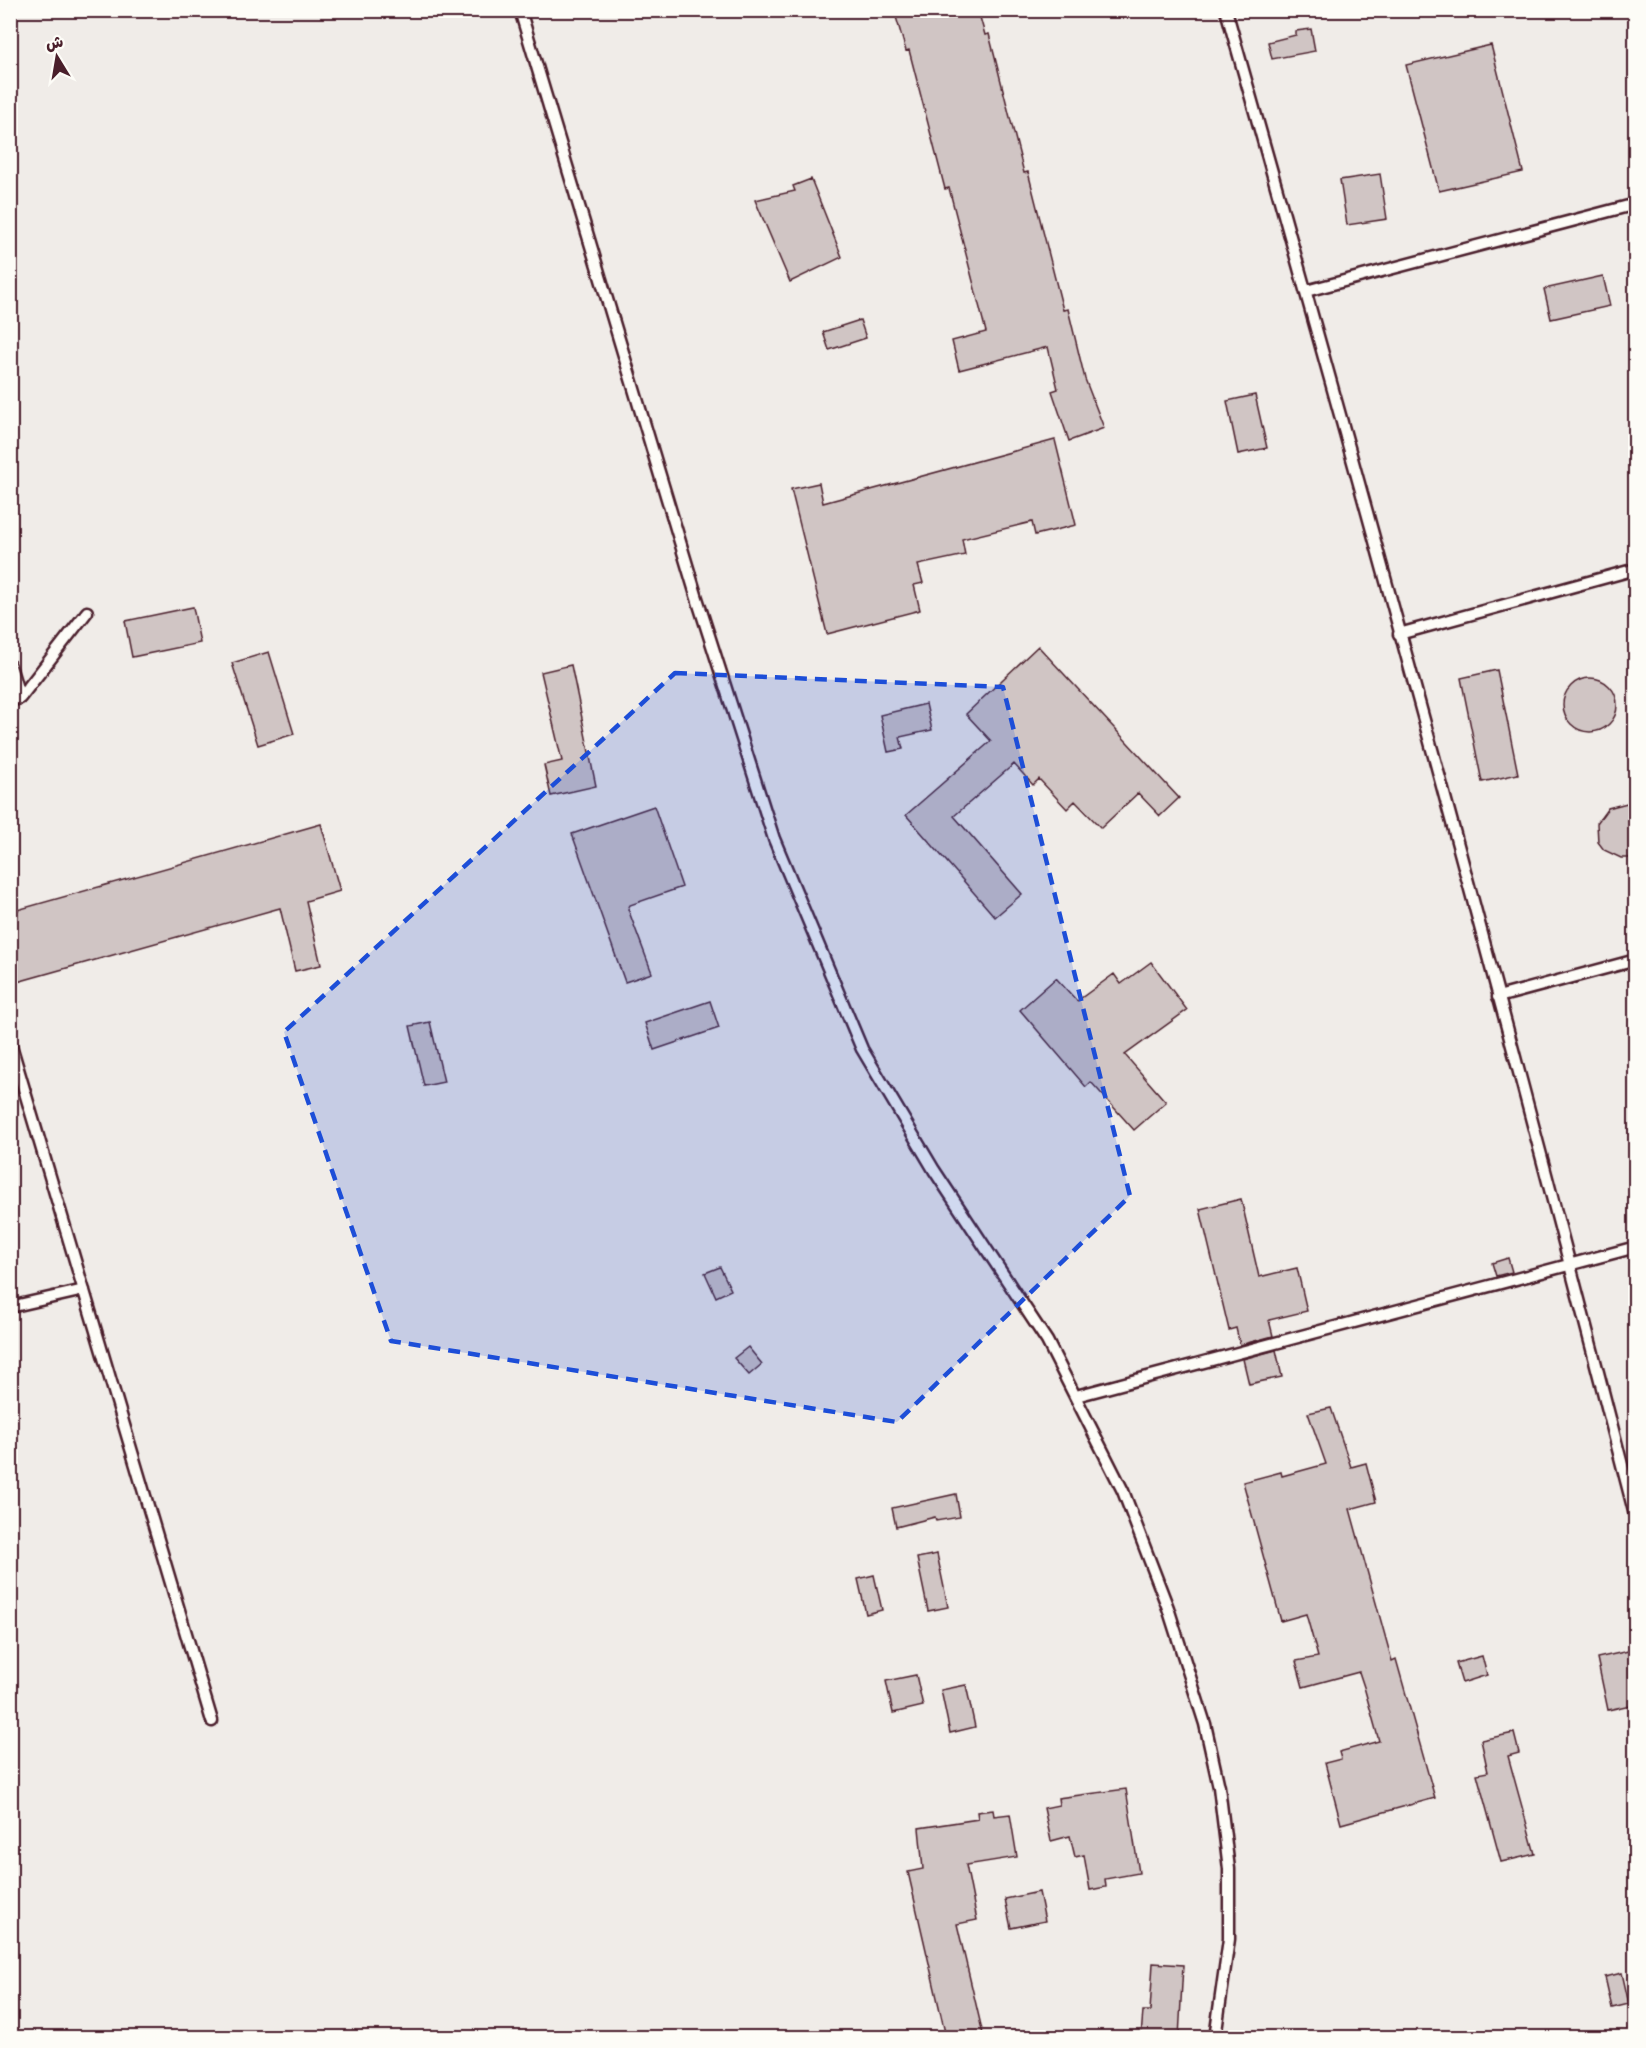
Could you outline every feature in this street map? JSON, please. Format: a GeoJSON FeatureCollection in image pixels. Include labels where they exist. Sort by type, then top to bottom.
{"type":"FeatureCollection","features":[{"type":"Feature","properties":{"kind":"lane"},"geometry":{"type":"LineString","coordinates":[[520,10],[696,595],[774,839],[862,1049],[934,1170],[1047,1341],[1123,1491],[1153,1566],[1205,1724],[1216,1776],[1229,1869],[1229,1939],[1215,2037]]}},
{"type":"Feature","properties":{"kind":"lane"},"geometry":{"type":"LineString","coordinates":[[1226,10],[1306,291],[1498,998],[1635,1519]]}},
{"type":"Feature","properties":{"kind":"lane"},"geometry":{"type":"LineString","coordinates":[[1306,291],[1635,204]]}},
{"type":"Feature","properties":{"kind":"lane"},"geometry":{"type":"LineString","coordinates":[[1399,634],[1635,569]]}},
{"type":"Feature","properties":{"kind":"lane"},"geometry":{"type":"LineString","coordinates":[[15,700],[87,612]]}},
{"type":"Feature","properties":{"kind":"lane"},"geometry":{"type":"LineString","coordinates":[[10,666],[15,700]]}},
{"type":"Feature","properties":{"kind":"lane"},"geometry":{"type":"LineString","coordinates":[[1498,998],[1635,960]]}},
{"type":"Feature","properties":{"kind":"lane"},"geometry":{"type":"LineString","coordinates":[[10,1042],[212,1721]]}},
{"type":"Feature","properties":{"kind":"lane"},"geometry":{"type":"LineString","coordinates":[[1076,1396],[1635,1247]]}},
{"type":"Feature","properties":{"kind":"lane"},"geometry":{"type":"LineString","coordinates":[[10,1307],[84,1290]]}},
{"type":"Feature","properties":{"kind":"highlighted area"},"geometry":{"type":"Polygon","coordinates":[[[675,673],[1003,687],[1130,1196],[897,1422],[391,1341],[284,1032],[675,673]]]}},
{"type":"Feature","properties":{"kind":"shaded area"},"geometry":{"type":"Polygon","coordinates":[[[11,11],[1635,11],[1635,2037],[11,2037],[11,11]]]}},
{"type":"Feature","properties":{"kind":"building"},"geometry":{"type":"Polygon","coordinates":[[[894,10],[978,10],[985,35],[989,34],[1024,173],[1028,172],[1063,310],[1068,309],[1085,379],[1104,428],[1069,441],[1052,391],[1058,389],[1048,347],[959,370],[952,341],[986,332],[949,188],[945,189],[909,50],[906,51],[894,10]]]}},
{"type":"Feature","properties":{"kind":"building"},"geometry":{"type":"Polygon","coordinates":[[[1311,29],[1315,51],[1272,59],[1268,42],[1296,35],[1296,31],[1311,29]]]}},
{"type":"Feature","properties":{"kind":"building"},"geometry":{"type":"Polygon","coordinates":[[[1491,45],[1523,172],[1439,191],[1406,65],[1491,45]]]}},
{"type":"Feature","properties":{"kind":"building"},"geometry":{"type":"Polygon","coordinates":[[[1380,174],[1387,219],[1347,225],[1340,180],[1380,174]]]}},
{"type":"Feature","properties":{"kind":"building"},"geometry":{"type":"Polygon","coordinates":[[[811,179],[842,257],[790,282],[755,200],[795,191],[793,186],[811,179]]]}},
{"type":"Feature","properties":{"kind":"building"},"geometry":{"type":"Polygon","coordinates":[[[1603,276],[1610,306],[1551,319],[1544,289],[1603,276]]]}},
{"type":"Feature","properties":{"kind":"building"},"geometry":{"type":"Polygon","coordinates":[[[860,320],[866,338],[829,350],[823,332],[860,320]]]}},
{"type":"Feature","properties":{"kind":"building"},"geometry":{"type":"Polygon","coordinates":[[[1255,395],[1267,448],[1238,454],[1227,401],[1255,395]]]}},
{"type":"Feature","properties":{"kind":"building"},"geometry":{"type":"Polygon","coordinates":[[[1055,440],[1076,525],[1035,535],[1032,522],[962,539],[965,555],[918,565],[923,583],[914,585],[920,610],[827,634],[791,489],[819,483],[823,503],[1055,440]]]}},
{"type":"Feature","properties":{"kind":"building"},"geometry":{"type":"Polygon","coordinates":[[[193,607],[200,643],[132,657],[125,621],[193,607]]]}},
{"type":"Feature","properties":{"kind":"building"},"geometry":{"type":"Polygon","coordinates":[[[1038,646],[1179,798],[1160,816],[1138,793],[1101,828],[1075,801],[1067,809],[1039,779],[1033,785],[1014,764],[954,816],[1022,894],[995,917],[906,815],[991,741],[966,714],[1038,646]]]}},
{"type":"Feature","properties":{"kind":"building"},"geometry":{"type":"Polygon","coordinates":[[[269,652],[294,734],[258,745],[232,663],[269,652]]]}},
{"type":"Feature","properties":{"kind":"building"},"geometry":{"type":"Polygon","coordinates":[[[571,665],[596,786],[551,796],[544,765],[562,761],[541,672],[571,665]]]}},
{"type":"Feature","properties":{"kind":"building"},"geometry":{"type":"Polygon","coordinates":[[[1497,670],[1518,774],[1482,782],[1461,678],[1497,670]]]}},
{"type":"Feature","properties":{"kind":"building"},"geometry":{"type":"Polygon","coordinates":[[[1585,678],[1595,678],[1605,682],[1613,690],[1617,705],[1613,720],[1605,728],[1595,732],[1585,732],[1575,728],[1567,720],[1563,710],[1563,700],[1567,690],[1575,682],[1585,678]]]}},
{"type":"Feature","properties":{"kind":"building"},"geometry":{"type":"Polygon","coordinates":[[[926,704],[932,730],[900,737],[903,749],[888,752],[880,715],[926,704]]]}},
{"type":"Feature","properties":{"kind":"building"},"geometry":{"type":"Polygon","coordinates":[[[1627,803],[1635,805],[1635,858],[1621,858],[1604,850],[1598,842],[1597,823],[1608,808],[1627,803]]]}},
{"type":"Feature","properties":{"kind":"building"},"geometry":{"type":"Polygon","coordinates":[[[654,806],[682,887],[630,905],[628,909],[652,973],[625,982],[572,834],[654,806]]]}},
{"type":"Feature","properties":{"kind":"building"},"geometry":{"type":"Polygon","coordinates":[[[321,824],[340,891],[306,901],[321,965],[295,971],[280,908],[17,982],[10,958],[10,912],[321,824]]]}},
{"type":"Feature","properties":{"kind":"building"},"geometry":{"type":"Polygon","coordinates":[[[1151,962],[1187,1010],[1125,1055],[1166,1102],[1134,1130],[1091,1082],[1086,1087],[1020,1010],[1056,978],[1077,1001],[1114,974],[1121,984],[1151,962]]]}},
{"type":"Feature","properties":{"kind":"building"},"geometry":{"type":"Polygon","coordinates":[[[710,1001],[719,1028],[654,1050],[645,1023],[710,1001]]]}},
{"type":"Feature","properties":{"kind":"building"},"geometry":{"type":"Polygon","coordinates":[[[430,1022],[444,1082],[424,1086],[410,1026],[430,1022]]]}},
{"type":"Feature","properties":{"kind":"building"},"geometry":{"type":"Polygon","coordinates":[[[1241,1199],[1259,1277],[1297,1268],[1307,1311],[1269,1320],[1273,1336],[1240,1345],[1236,1328],[1229,1330],[1200,1209],[1241,1199]]]}},
{"type":"Feature","properties":{"kind":"building"},"geometry":{"type":"Polygon","coordinates":[[[1508,1258],[1512,1272],[1496,1276],[1492,1263],[1508,1258]]]}},
{"type":"Feature","properties":{"kind":"building"},"geometry":{"type":"Polygon","coordinates":[[[720,1267],[731,1290],[716,1297],[705,1273],[720,1267]]]}},
{"type":"Feature","properties":{"kind":"building"},"geometry":{"type":"Polygon","coordinates":[[[748,1347],[762,1364],[749,1375],[734,1358],[748,1347]]]}},
{"type":"Feature","properties":{"kind":"building"},"geometry":{"type":"Polygon","coordinates":[[[1276,1350],[1282,1377],[1249,1384],[1243,1359],[1276,1350]]]}},
{"type":"Feature","properties":{"kind":"building"},"geometry":{"type":"Polygon","coordinates":[[[1331,1408],[1351,1467],[1366,1463],[1376,1502],[1350,1509],[1392,1661],[1396,1659],[1435,1798],[1341,1824],[1325,1763],[1341,1759],[1339,1752],[1379,1741],[1364,1687],[1359,1672],[1303,1687],[1296,1661],[1318,1657],[1306,1614],[1281,1621],[1243,1482],[1281,1472],[1282,1476],[1326,1464],[1308,1413],[1331,1408]]]}},
{"type":"Feature","properties":{"kind":"building"},"geometry":{"type":"Polygon","coordinates":[[[956,1494],[960,1517],[936,1521],[935,1517],[896,1527],[892,1508],[956,1494]]]}},
{"type":"Feature","properties":{"kind":"building"},"geometry":{"type":"Polygon","coordinates":[[[937,1554],[948,1607],[928,1611],[917,1558],[937,1554]]]}},
{"type":"Feature","properties":{"kind":"building"},"geometry":{"type":"Polygon","coordinates":[[[874,1575],[882,1610],[866,1614],[858,1579],[874,1575]]]}},
{"type":"Feature","properties":{"kind":"building"},"geometry":{"type":"Polygon","coordinates":[[[1633,1650],[1635,1704],[1608,1710],[1597,1658],[1633,1650]]]}},
{"type":"Feature","properties":{"kind":"building"},"geometry":{"type":"Polygon","coordinates":[[[1482,1656],[1487,1675],[1462,1683],[1456,1663],[1482,1656]]]}},
{"type":"Feature","properties":{"kind":"building"},"geometry":{"type":"Polygon","coordinates":[[[916,1675],[923,1706],[893,1713],[886,1681],[916,1675]]]}},
{"type":"Feature","properties":{"kind":"building"},"geometry":{"type":"Polygon","coordinates":[[[966,1685],[975,1727],[950,1733],[941,1690],[966,1685]]]}},
{"type":"Feature","properties":{"kind":"building"},"geometry":{"type":"Polygon","coordinates":[[[1514,1733],[1519,1753],[1508,1756],[1535,1854],[1501,1862],[1477,1774],[1488,1772],[1481,1740],[1514,1733]]]}},
{"type":"Feature","properties":{"kind":"building"},"geometry":{"type":"Polygon","coordinates":[[[1126,1789],[1139,1873],[1105,1879],[1106,1887],[1090,1890],[1084,1855],[1075,1857],[1070,1836],[1051,1841],[1044,1808],[1059,1805],[1058,1798],[1126,1789]]]}},
{"type":"Feature","properties":{"kind":"building"},"geometry":{"type":"Polygon","coordinates":[[[993,1810],[994,1816],[1010,1814],[1017,1857],[966,1865],[977,1920],[957,1924],[983,2034],[946,2037],[908,1872],[923,1869],[919,1828],[978,1819],[977,1812],[993,1810]]]}},
{"type":"Feature","properties":{"kind":"building"},"geometry":{"type":"Polygon","coordinates":[[[1039,1892],[1045,1921],[1011,1928],[1005,1899],[1039,1892]]]}},
{"type":"Feature","properties":{"kind":"building"},"geometry":{"type":"Polygon","coordinates":[[[1153,1963],[1183,1965],[1179,2037],[1141,2037],[1143,2011],[1150,2011],[1153,1963]]]}},
{"type":"Feature","properties":{"kind":"building"},"geometry":{"type":"Polygon","coordinates":[[[1622,1973],[1629,2004],[1612,2008],[1605,1977],[1622,1973]]]}}]}
